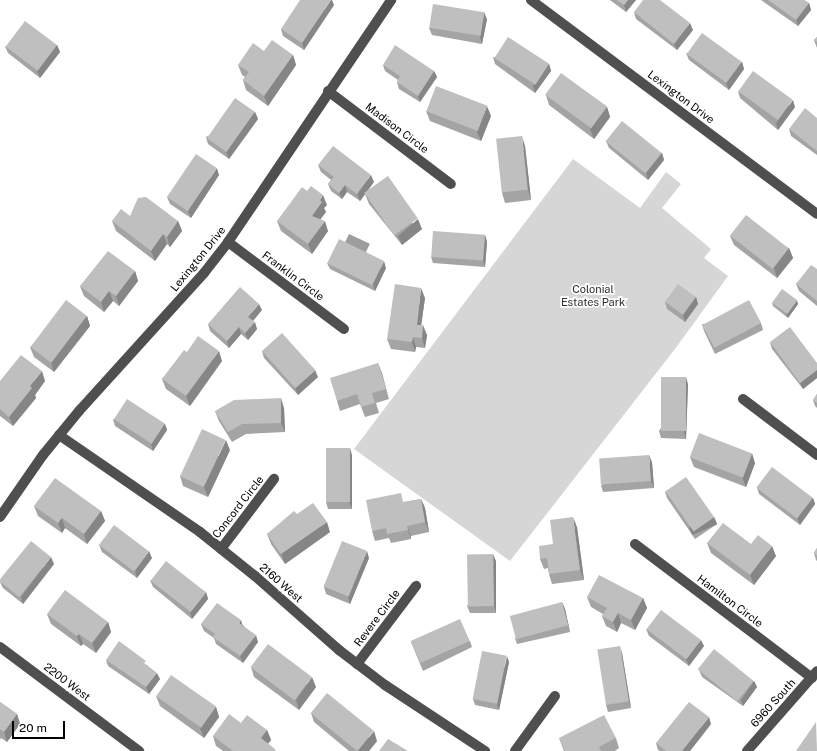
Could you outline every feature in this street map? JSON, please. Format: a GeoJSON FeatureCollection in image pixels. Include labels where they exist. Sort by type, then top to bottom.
{"type":"FeatureCollection","features":[{"type":"Feature","properties":{"kind":"street","name":"Lexington Drive"},"geometry":{"type":"LineString","coordinates":[[0,517],[59,435],[204,273],[228,242],[328,91],[391,0]]}},
{"type":"Feature","properties":{"kind":"street","name":"Lexington Drive"},"geometry":{"type":"LineString","coordinates":[[531,0],[817,214]]}},
{"type":"Feature","properties":{"kind":"street","name":"Madison Circle"},"geometry":{"type":"LineString","coordinates":[[328,91],[451,184]]}},
{"type":"Feature","properties":{"kind":"street","name":"Franklin Circle"},"geometry":{"type":"LineString","coordinates":[[228,242],[344,329]]}},
{"type":"Feature","properties":{"kind":"street"},"geometry":{"type":"LineString","coordinates":[[743,399],[817,455]]}},
{"type":"Feature","properties":{"kind":"street","name":"2160 West"},"geometry":{"type":"LineString","coordinates":[[59,435],[221,549],[357,664],[485,751]]}},
{"type":"Feature","properties":{"kind":"street","name":"Concord Circle"},"geometry":{"type":"LineString","coordinates":[[221,549],[274,479]]}},
{"type":"Feature","properties":{"kind":"street","name":"Hamilton Circle"},"geometry":{"type":"LineString","coordinates":[[635,544],[814,674]]}},
{"type":"Feature","properties":{"kind":"street","name":"Revere Circle"},"geometry":{"type":"LineString","coordinates":[[357,664],[416,586]]}},
{"type":"Feature","properties":{"kind":"street","name":"2200 West"},"geometry":{"type":"LineString","coordinates":[[0,647],[139,751]]}},
{"type":"Feature","properties":{"kind":"street","name":"6960 South"},"geometry":{"type":"LineString","coordinates":[[747,751],[814,674]]}},
{"type":"Feature","properties":{"kind":"street"},"geometry":{"type":"LineString","coordinates":[[515,751],[555,696]]}},
{"type":"Feature","properties":{"kind":"green space","name":"Colonial Estates Park"},"geometry":{"type":"Polygon","coordinates":[[[573,159],[640,208],[666,172],[681,184],[662,208],[711,249],[704,258],[728,276],[675,349],[510,561],[354,449],[573,159]]]}},
{"type":"Feature","properties":{"kind":"shaded area"},"geometry":{"type":"Polygon","coordinates":[[[349,234],[370,244],[366,253],[345,243],[349,234]]]}},
{"type":"Feature","properties":{"kind":"building"},"geometry":{"type":"Polygon","coordinates":[[[300,0],[331,0],[302,43],[281,29],[300,0]]]}},
{"type":"Feature","properties":{"kind":"building"},"geometry":{"type":"Polygon","coordinates":[[[617,0],[628,0],[624,5],[617,0]]]}},
{"type":"Feature","properties":{"kind":"building"},"geometry":{"type":"Polygon","coordinates":[[[643,0],[660,0],[690,23],[674,44],[634,12],[643,0]]]}},
{"type":"Feature","properties":{"kind":"building"},"geometry":{"type":"Polygon","coordinates":[[[768,0],[804,0],[809,3],[796,20],[768,0]]]}},
{"type":"Feature","properties":{"kind":"building"},"geometry":{"type":"Polygon","coordinates":[[[433,4],[484,12],[481,36],[429,28],[433,4]]]}},
{"type":"Feature","properties":{"kind":"building"},"geometry":{"type":"Polygon","coordinates":[[[25,21],[57,45],[38,71],[6,47],[25,21]]]}},
{"type":"Feature","properties":{"kind":"building"},"geometry":{"type":"Polygon","coordinates":[[[702,33],[742,62],[726,83],[687,54],[702,33]]]}},
{"type":"Feature","properties":{"kind":"building"},"geometry":{"type":"Polygon","coordinates":[[[508,37],[549,64],[535,85],[494,58],[508,37]]]}},
{"type":"Feature","properties":{"kind":"building"},"geometry":{"type":"Polygon","coordinates":[[[272,40],[293,55],[264,96],[243,80],[249,72],[238,65],[253,43],[264,51],[272,40]]]}},
{"type":"Feature","properties":{"kind":"building"},"geometry":{"type":"Polygon","coordinates":[[[395,45],[434,71],[418,96],[397,82],[400,76],[383,65],[395,45]]]}},
{"type":"Feature","properties":{"kind":"building"},"geometry":{"type":"Polygon","coordinates":[[[753,71],[793,100],[778,120],[738,91],[753,71]]]}},
{"type":"Feature","properties":{"kind":"building"},"geometry":{"type":"Polygon","coordinates":[[[561,73],[607,107],[591,128],[545,95],[561,73]]]}},
{"type":"Feature","properties":{"kind":"building"},"geometry":{"type":"Polygon","coordinates":[[[436,86],[487,106],[478,131],[426,111],[436,86]]]}},
{"type":"Feature","properties":{"kind":"building"},"geometry":{"type":"Polygon","coordinates":[[[235,98],[255,112],[227,152],[207,138],[235,98]]]}},
{"type":"Feature","properties":{"kind":"building"},"geometry":{"type":"Polygon","coordinates":[[[805,108],[817,118],[817,151],[789,129],[805,108]]]}},
{"type":"Feature","properties":{"kind":"building"},"geometry":{"type":"Polygon","coordinates":[[[622,121],[662,153],[645,173],[606,141],[622,121]]]}},
{"type":"Feature","properties":{"kind":"building"},"geometry":{"type":"Polygon","coordinates":[[[522,136],[528,190],[502,192],[496,139],[522,136]]]}},
{"type":"Feature","properties":{"kind":"building"},"geometry":{"type":"Polygon","coordinates":[[[333,146],[371,175],[357,194],[345,185],[339,193],[328,184],[334,177],[318,165],[333,146]]]}},
{"type":"Feature","properties":{"kind":"building"},"geometry":{"type":"Polygon","coordinates":[[[196,154],[217,168],[188,211],[167,197],[196,154]]]}},
{"type":"Feature","properties":{"kind":"building"},"geometry":{"type":"Polygon","coordinates":[[[388,176],[418,219],[394,235],[364,193],[388,176]]]}},
{"type":"Feature","properties":{"kind":"building"},"geometry":{"type":"Polygon","coordinates":[[[311,186],[323,195],[320,200],[322,202],[312,216],[325,221],[308,244],[277,221],[302,187],[307,191],[311,186]]]}},
{"type":"Feature","properties":{"kind":"building"},"geometry":{"type":"Polygon","coordinates":[[[146,197],[178,221],[167,237],[163,234],[151,251],[112,221],[121,209],[130,216],[138,198],[146,197]]]}},
{"type":"Feature","properties":{"kind":"building"},"geometry":{"type":"Polygon","coordinates":[[[746,215],[789,248],[773,269],[730,235],[746,215]]]}},
{"type":"Feature","properties":{"kind":"building"},"geometry":{"type":"Polygon","coordinates":[[[433,231],[485,235],[483,261],[431,257],[433,231]]]}},
{"type":"Feature","properties":{"kind":"building"},"geometry":{"type":"Polygon","coordinates":[[[339,239],[384,261],[372,285],[327,263],[339,239]]]}},
{"type":"Feature","properties":{"kind":"building"},"geometry":{"type":"Polygon","coordinates":[[[108,251],[135,271],[116,296],[109,291],[101,302],[80,286],[108,251]]]}},
{"type":"Feature","properties":{"kind":"building"},"geometry":{"type":"Polygon","coordinates":[[[811,265],[817,269],[817,301],[796,284],[811,265]]]}},
{"type":"Feature","properties":{"kind":"building"},"geometry":{"type":"Polygon","coordinates":[[[395,284],[421,288],[417,325],[423,325],[422,338],[413,337],[412,342],[387,339],[395,284]]]}},
{"type":"Feature","properties":{"kind":"building"},"geometry":{"type":"Polygon","coordinates":[[[678,284],[696,297],[683,315],[665,302],[678,284]]]}},
{"type":"Feature","properties":{"kind":"building"},"geometry":{"type":"Polygon","coordinates":[[[240,287],[259,304],[248,317],[255,322],[245,333],[239,327],[227,341],[208,324],[240,287]]]}},
{"type":"Feature","properties":{"kind":"building"},"geometry":{"type":"Polygon","coordinates":[[[782,289],[797,300],[787,314],[772,303],[782,289]]]}},
{"type":"Feature","properties":{"kind":"building"},"geometry":{"type":"Polygon","coordinates":[[[66,300],[87,316],[51,363],[30,347],[66,300]]]}},
{"type":"Feature","properties":{"kind":"building"},"geometry":{"type":"Polygon","coordinates":[[[749,300],[761,323],[714,348],[702,325],[749,300]]]}},
{"type":"Feature","properties":{"kind":"building"},"geometry":{"type":"Polygon","coordinates":[[[790,327],[817,363],[817,370],[800,383],[770,342],[790,327]]]}},
{"type":"Feature","properties":{"kind":"building"},"geometry":{"type":"Polygon","coordinates":[[[282,333],[315,370],[295,388],[262,351],[282,333]]]}},
{"type":"Feature","properties":{"kind":"building"},"geometry":{"type":"Polygon","coordinates":[[[198,336],[219,351],[186,396],[162,379],[184,350],[187,352],[198,336]]]}},
{"type":"Feature","properties":{"kind":"building"},"geometry":{"type":"Polygon","coordinates":[[[21,355],[42,371],[30,386],[32,388],[9,417],[0,409],[0,381],[21,355]]]}},
{"type":"Feature","properties":{"kind":"building"},"geometry":{"type":"Polygon","coordinates":[[[378,363],[386,389],[372,393],[375,403],[361,407],[357,394],[337,401],[330,378],[378,363]]]}},
{"type":"Feature","properties":{"kind":"building"},"geometry":{"type":"Polygon","coordinates":[[[661,377],[686,377],[686,431],[661,431],[661,377]]]}},
{"type":"Feature","properties":{"kind":"building"},"geometry":{"type":"Polygon","coordinates":[[[817,394],[817,403],[813,400],[817,394]]]}},
{"type":"Feature","properties":{"kind":"building"},"geometry":{"type":"Polygon","coordinates":[[[281,398],[281,423],[242,424],[228,432],[215,411],[234,400],[281,398]]]}},
{"type":"Feature","properties":{"kind":"building"},"geometry":{"type":"Polygon","coordinates":[[[127,399],[165,424],[152,444],[114,419],[127,399]]]}},
{"type":"Feature","properties":{"kind":"building"},"geometry":{"type":"Polygon","coordinates":[[[202,429],[226,440],[204,487],[180,476],[202,429]]]}},
{"type":"Feature","properties":{"kind":"building"},"geometry":{"type":"Polygon","coordinates":[[[699,433],[752,453],[743,478],[690,457],[699,433]]]}},
{"type":"Feature","properties":{"kind":"building"},"geometry":{"type":"Polygon","coordinates":[[[326,448],[350,448],[350,502],[326,502],[326,448]]]}},
{"type":"Feature","properties":{"kind":"building"},"geometry":{"type":"Polygon","coordinates":[[[649,455],[651,481],[601,484],[599,458],[649,455]]]}},
{"type":"Feature","properties":{"kind":"building"},"geometry":{"type":"Polygon","coordinates":[[[772,467],[813,498],[797,518],[756,488],[772,467]]]}},
{"type":"Feature","properties":{"kind":"building"},"geometry":{"type":"Polygon","coordinates":[[[686,477],[714,517],[694,531],[666,491],[686,477]]]}},
{"type":"Feature","properties":{"kind":"building"},"geometry":{"type":"Polygon","coordinates":[[[55,478],[101,511],[84,534],[62,518],[58,523],[34,506],[55,478]]]}},
{"type":"Feature","properties":{"kind":"building"},"geometry":{"type":"Polygon","coordinates":[[[401,493],[403,502],[421,499],[425,522],[407,526],[408,530],[387,534],[386,528],[372,531],[366,500],[401,493]]]}},
{"type":"Feature","properties":{"kind":"building"},"geometry":{"type":"Polygon","coordinates":[[[313,503],[327,522],[281,554],[267,534],[294,511],[297,514],[313,503]]]}},
{"type":"Feature","properties":{"kind":"building"},"geometry":{"type":"Polygon","coordinates":[[[573,517],[580,570],[549,574],[547,558],[540,559],[539,546],[553,544],[550,520],[573,517]]]}},
{"type":"Feature","properties":{"kind":"building"},"geometry":{"type":"Polygon","coordinates":[[[723,523],[751,544],[758,535],[772,546],[750,575],[707,543],[723,523]]]}},
{"type":"Feature","properties":{"kind":"building"},"geometry":{"type":"Polygon","coordinates":[[[114,525],[149,551],[134,571],[99,545],[114,525]]]}},
{"type":"Feature","properties":{"kind":"building"},"geometry":{"type":"Polygon","coordinates":[[[31,541],[51,557],[19,597],[0,582],[0,579],[31,541]]]}},
{"type":"Feature","properties":{"kind":"building"},"geometry":{"type":"Polygon","coordinates":[[[342,541],[367,551],[349,597],[324,586],[342,541]]]}},
{"type":"Feature","properties":{"kind":"building"},"geometry":{"type":"Polygon","coordinates":[[[817,548],[817,556],[814,553],[817,548]]]}},
{"type":"Feature","properties":{"kind":"building"},"geometry":{"type":"Polygon","coordinates":[[[467,554],[493,554],[494,606],[468,606],[467,554]]]}},
{"type":"Feature","properties":{"kind":"building"},"geometry":{"type":"Polygon","coordinates":[[[166,561],[206,592],[191,612],[151,581],[166,561]]]}},
{"type":"Feature","properties":{"kind":"building"},"geometry":{"type":"Polygon","coordinates":[[[599,575],[643,598],[631,620],[618,613],[613,622],[602,616],[607,608],[587,597],[599,575]]]}},
{"type":"Feature","properties":{"kind":"building"},"geometry":{"type":"Polygon","coordinates":[[[65,590],[108,622],[92,643],[79,634],[77,636],[47,614],[65,590]]]}},
{"type":"Feature","properties":{"kind":"building"},"geometry":{"type":"Polygon","coordinates":[[[562,602],[568,625],[516,639],[510,616],[562,602]]]}},
{"type":"Feature","properties":{"kind":"building"},"geometry":{"type":"Polygon","coordinates":[[[217,603],[241,620],[239,623],[256,635],[240,656],[213,637],[215,634],[201,624],[217,603]]]}},
{"type":"Feature","properties":{"kind":"building"},"geometry":{"type":"Polygon","coordinates":[[[661,610],[701,640],[686,659],[647,629],[661,610]]]}},
{"type":"Feature","properties":{"kind":"building"},"geometry":{"type":"Polygon","coordinates":[[[460,619],[470,641],[420,663],[411,641],[460,619]]]}},
{"type":"Feature","properties":{"kind":"building"},"geometry":{"type":"Polygon","coordinates":[[[119,641],[146,661],[144,663],[157,673],[146,687],[106,660],[119,641]]]}},
{"type":"Feature","properties":{"kind":"building"},"geometry":{"type":"Polygon","coordinates":[[[268,644],[312,677],[294,700],[251,667],[268,644]]]}},
{"type":"Feature","properties":{"kind":"building"},"geometry":{"type":"Polygon","coordinates":[[[620,646],[629,701],[606,705],[597,650],[620,646]]]}},
{"type":"Feature","properties":{"kind":"building"},"geometry":{"type":"Polygon","coordinates":[[[714,649],[754,681],[737,701],[698,669],[714,649]]]}},
{"type":"Feature","properties":{"kind":"building"},"geometry":{"type":"Polygon","coordinates":[[[482,651],[507,656],[497,704],[473,699],[482,651]]]}},
{"type":"Feature","properties":{"kind":"building"},"geometry":{"type":"Polygon","coordinates":[[[171,675],[216,707],[201,728],[156,696],[171,675]]]}},
{"type":"Feature","properties":{"kind":"building"},"geometry":{"type":"Polygon","coordinates":[[[327,693],[374,731],[357,751],[311,713],[327,693]]]}},
{"type":"Feature","properties":{"kind":"building"},"geometry":{"type":"Polygon","coordinates":[[[0,702],[17,714],[4,732],[0,729],[0,702]]]}},
{"type":"Feature","properties":{"kind":"building"},"geometry":{"type":"Polygon","coordinates":[[[689,702],[709,717],[682,751],[666,751],[656,743],[689,702]]]}},
{"type":"Feature","properties":{"kind":"building"},"geometry":{"type":"Polygon","coordinates":[[[229,714],[241,723],[247,715],[267,730],[261,738],[275,749],[274,751],[233,751],[213,736],[229,714]]]}},
{"type":"Feature","properties":{"kind":"building"},"geometry":{"type":"Polygon","coordinates":[[[604,715],[616,738],[599,747],[601,751],[565,751],[559,738],[604,715]]]}},
{"type":"Feature","properties":{"kind":"building"},"geometry":{"type":"Polygon","coordinates":[[[816,722],[817,751],[796,751],[816,722]]]}},
{"type":"Feature","properties":{"kind":"building"},"geometry":{"type":"Polygon","coordinates":[[[388,739],[408,751],[379,751],[388,739]]]}}]}
